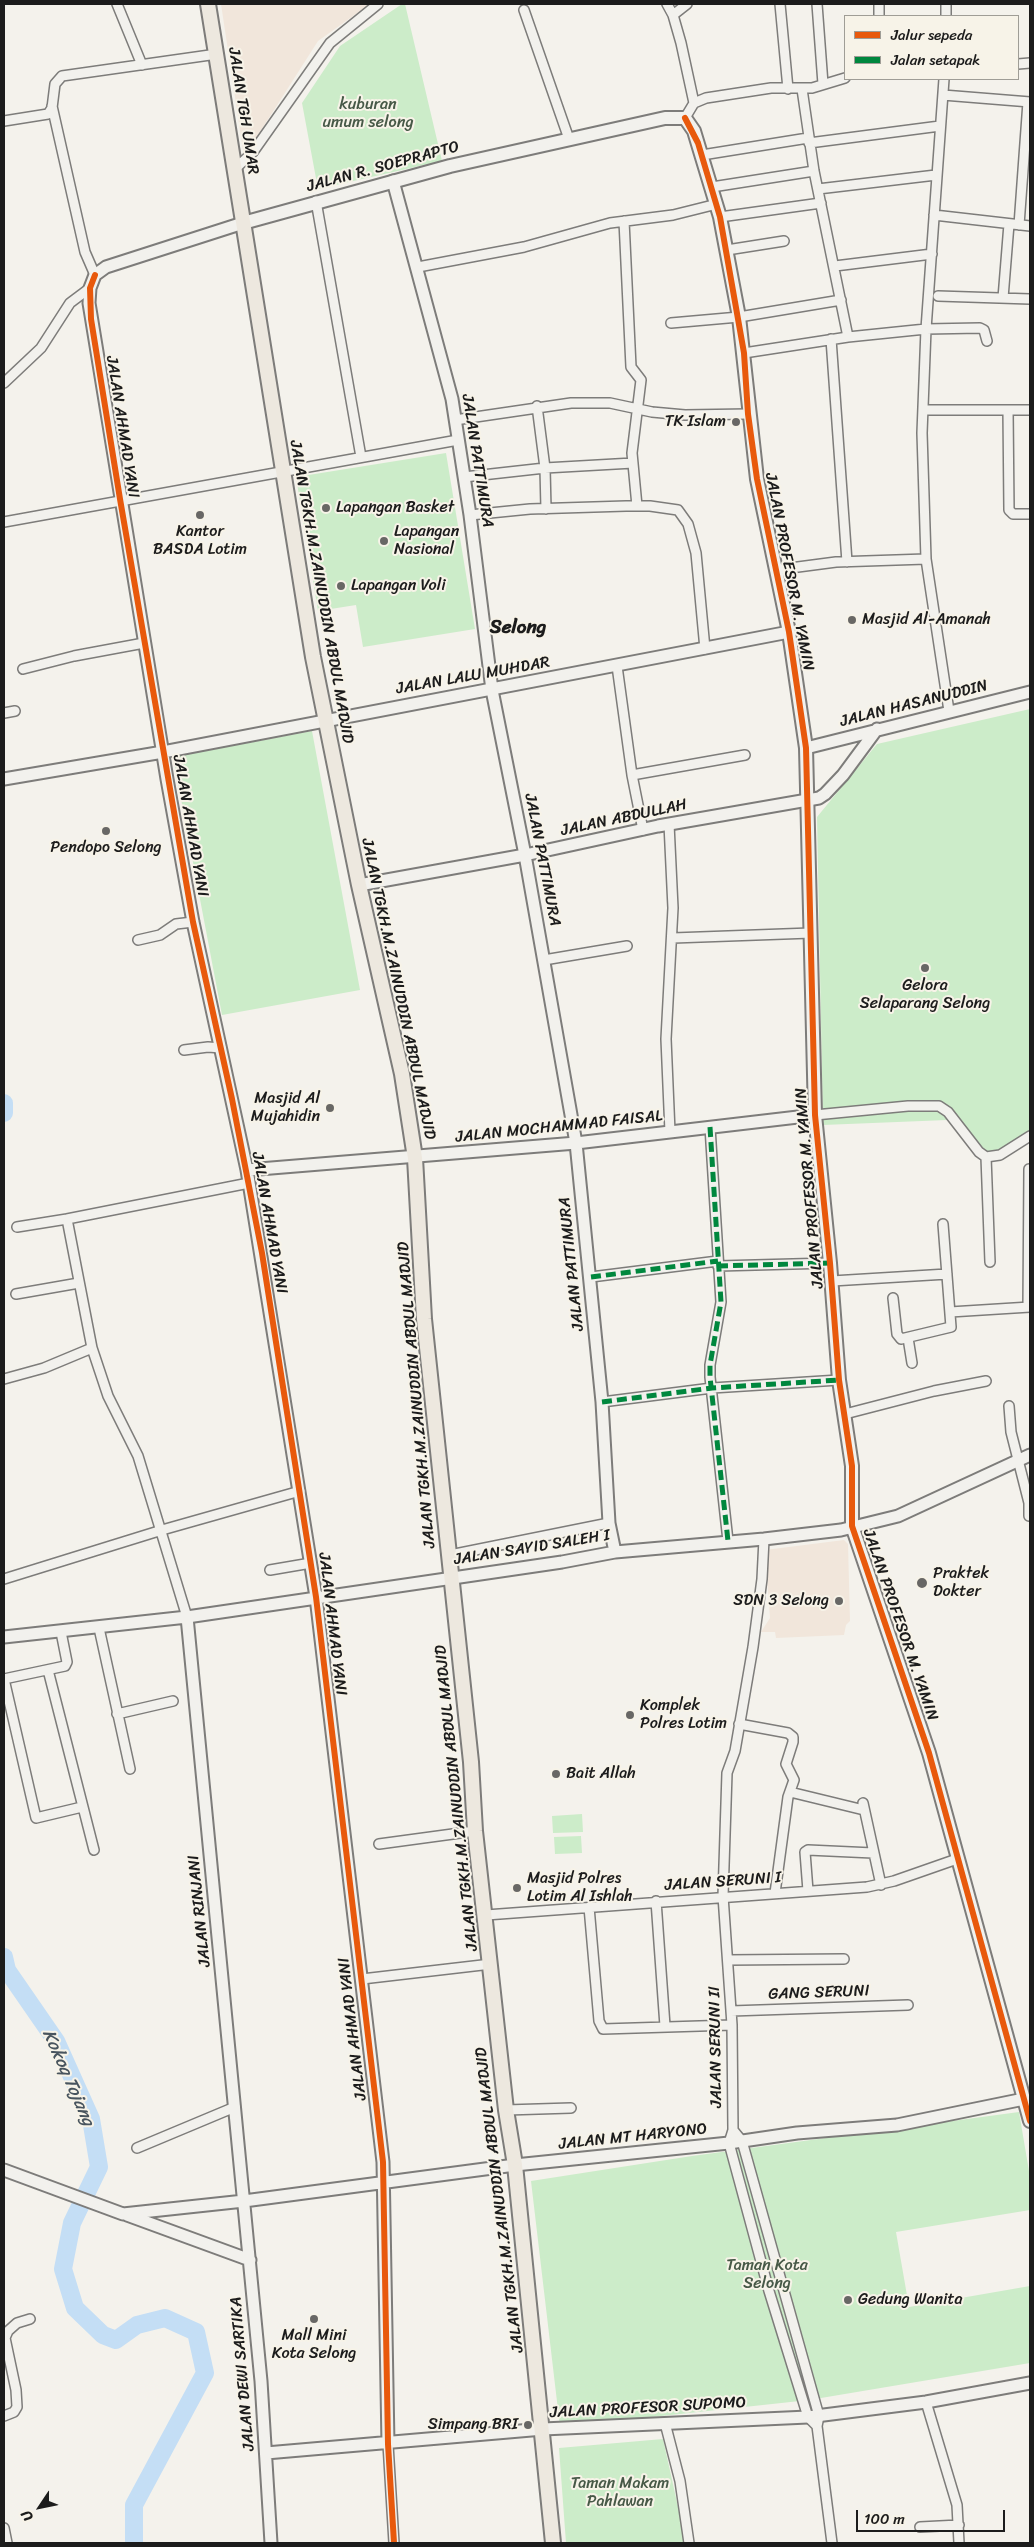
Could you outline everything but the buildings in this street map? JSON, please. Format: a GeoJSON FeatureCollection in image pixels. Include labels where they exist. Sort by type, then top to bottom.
{"type":"FeatureCollection","features":[{"type":"Feature","properties":{"kind":"main road","name":"JALAN TGH UMAR"},"geometry":{"type":"LineString","coordinates":[[208,4],[243,223]]}},
{"type":"Feature","properties":{"kind":"main road","name":"JALAN R. SOEPRAPTO"},"geometry":{"type":"LineString","coordinates":[[243,223],[316,201],[393,181],[569,139],[665,118],[685,118]]}},
{"type":"Feature","properties":{"kind":"main road","name":"JALAN PROFESOR M. YAMIN"},"geometry":{"type":"LineString","coordinates":[[685,118],[694,131],[702,155],[717,204],[727,250],[744,353],[748,414],[757,479],[789,632],[806,748],[815,1115],[832,1281],[839,1380],[852,1466],[852,1526],[929,1752],[1030,2121]]}},
{"type":"Feature","properties":{"kind":"main road","name":"JALAN TGKH.M.ZAINUDDIN ABDUL MADJID"},"geometry":{"type":"LineString","coordinates":[[243,223],[282,471],[325,719],[359,885],[402,1074],[415,1158],[424,1319],[471,1762],[475,1831],[486,1914],[506,2110],[515,2165],[553,2543]]}},
{"type":"Feature","properties":{"kind":"street"},"geometry":{"type":"LineString","coordinates":[[117,4],[142,65]]}},
{"type":"Feature","properties":{"kind":"street"},"geometry":{"type":"LineString","coordinates":[[235,169],[253,152],[330,43],[378,4]]}},
{"type":"Feature","properties":{"kind":"street"},"geometry":{"type":"LineString","coordinates":[[667,4],[673,15],[694,103]]}},
{"type":"Feature","properties":{"kind":"street"},"geometry":{"type":"LineString","coordinates":[[673,15],[687,4]]}},
{"type":"Feature","properties":{"kind":"street"},"geometry":{"type":"LineString","coordinates":[[780,4],[788,89]]}},
{"type":"Feature","properties":{"kind":"street"},"geometry":{"type":"LineString","coordinates":[[817,4],[823,84]]}},
{"type":"Feature","properties":{"kind":"street"},"geometry":{"type":"LineString","coordinates":[[524,10],[569,139]]}},
{"type":"Feature","properties":{"kind":"street"},"geometry":{"type":"LineString","coordinates":[[4,121],[46,115],[50,112],[54,84],[62,76],[217,54]]}},
{"type":"Feature","properties":{"kind":"street"},"geometry":{"type":"LineString","coordinates":[[685,118],[694,103],[716,96],[771,88],[802,89],[844,78]]}},
{"type":"Feature","properties":{"kind":"street"},"geometry":{"type":"LineString","coordinates":[[944,80],[926,329],[923,410],[926,559],[949,711]]}},
{"type":"Feature","properties":{"kind":"street"},"geometry":{"type":"LineString","coordinates":[[802,89],[814,171],[835,266],[848,337]]}},
{"type":"Feature","properties":{"kind":"street"},"geometry":{"type":"LineString","coordinates":[[943,94],[1029,102],[1003,298]]}},
{"type":"Feature","properties":{"kind":"street"},"geometry":{"type":"LineString","coordinates":[[52,105],[85,252],[95,274]]}},
{"type":"Feature","properties":{"kind":"street"},"geometry":{"type":"LineString","coordinates":[[702,155],[940,126]]}},
{"type":"Feature","properties":{"kind":"street"},"geometry":{"type":"LineString","coordinates":[[712,187],[814,171]]}},
{"type":"Feature","properties":{"kind":"street"},"geometry":{"type":"LineString","coordinates":[[818,189],[936,174]]}},
{"type":"Feature","properties":{"kind":"street","name":"JALAN PATTIMURA"},"geometry":{"type":"LineString","coordinates":[[393,181],[418,267],[452,399],[470,516],[492,690],[526,855],[576,1143],[591,1277],[602,1402],[609,1523],[615,1552]]}},
{"type":"Feature","properties":{"kind":"street"},"geometry":{"type":"LineString","coordinates":[[316,201],[361,457]]}},
{"type":"Feature","properties":{"kind":"street"},"geometry":{"type":"LineString","coordinates":[[720,217],[821,203]]}},
{"type":"Feature","properties":{"kind":"street"},"geometry":{"type":"LineString","coordinates":[[418,267],[524,247],[624,221],[672,215],[717,204]]}},
{"type":"Feature","properties":{"kind":"street"},"geometry":{"type":"LineString","coordinates":[[934,215],[1030,226]]}},
{"type":"Feature","properties":{"kind":"street"},"geometry":{"type":"LineString","coordinates":[[624,221],[631,367],[641,380],[636,409],[633,463],[636,506]]}},
{"type":"Feature","properties":{"kind":"street","name":"JALAN R. SOEPRAPTO"},"geometry":{"type":"LineString","coordinates":[[95,274],[106,267],[243,223]]}},
{"type":"Feature","properties":{"kind":"street"},"geometry":{"type":"LineString","coordinates":[[727,250],[784,241]]}},
{"type":"Feature","properties":{"kind":"street"},"geometry":{"type":"LineString","coordinates":[[835,266],[932,254]]}},
{"type":"Feature","properties":{"kind":"street","name":"JALAN AHMAD YANI"},"geometry":{"type":"LineString","coordinates":[[95,274],[90,288],[91,319],[120,499],[193,922],[247,1170],[316,1597],[362,1979],[384,2184],[388,2444]]}},
{"type":"Feature","properties":{"kind":"street"},"geometry":{"type":"LineString","coordinates":[[4,383],[41,348],[70,303],[90,288]]}},
{"type":"Feature","properties":{"kind":"street"},"geometry":{"type":"LineString","coordinates":[[938,296],[1030,299]]}},
{"type":"Feature","properties":{"kind":"street"},"geometry":{"type":"LineString","coordinates":[[671,322],[739,317],[841,300]]}},
{"type":"Feature","properties":{"kind":"street"},"geometry":{"type":"LineString","coordinates":[[744,353],[831,339],[926,329],[980,328],[984,330],[987,341]]}},
{"type":"Feature","properties":{"kind":"street"},"geometry":{"type":"LineString","coordinates":[[831,339],[847,562]]}},
{"type":"Feature","properties":{"kind":"street"},"geometry":{"type":"LineString","coordinates":[[455,420],[537,406],[571,403],[610,404],[685,415],[748,414]]}},
{"type":"Feature","properties":{"kind":"street"},"geometry":{"type":"LineString","coordinates":[[537,406],[544,468],[546,509]]}},
{"type":"Feature","properties":{"kind":"street"},"geometry":{"type":"LineString","coordinates":[[923,410],[1030,410]]}},
{"type":"Feature","properties":{"kind":"street"},"geometry":{"type":"LineString","coordinates":[[1008,410],[1009,510],[1013,514],[1030,514]]}},
{"type":"Feature","properties":{"kind":"street"},"geometry":{"type":"LineString","coordinates":[[4,522],[120,499],[458,440]]}},
{"type":"Feature","properties":{"kind":"street"},"geometry":{"type":"LineString","coordinates":[[464,477],[544,468],[633,463]]}},
{"type":"Feature","properties":{"kind":"street"},"geometry":{"type":"LineString","coordinates":[[470,516],[546,509],[636,506],[678,510],[684,516],[696,553],[705,649]]}},
{"type":"Feature","properties":{"kind":"street"},"geometry":{"type":"LineString","coordinates":[[775,570],[847,562],[926,559]]}},
{"type":"Feature","properties":{"kind":"street","name":"JALAN LALU MUHDAR"},"geometry":{"type":"LineString","coordinates":[[4,779],[163,752],[325,719],[492,690],[789,632]]}},
{"type":"Feature","properties":{"kind":"street"},"geometry":{"type":"LineString","coordinates":[[23,669],[74,656],[144,642]]}},
{"type":"Feature","properties":{"kind":"street"},"geometry":{"type":"LineString","coordinates":[[617,666],[632,776],[643,830]]}},
{"type":"Feature","properties":{"kind":"street","name":"JALAN HASANUDDIN"},"geometry":{"type":"LineString","coordinates":[[806,748],[1030,692]]}},
{"type":"Feature","properties":{"kind":"street"},"geometry":{"type":"LineString","coordinates":[[4,713],[16,711]]}},
{"type":"Feature","properties":{"kind":"street","name":"JALAN ABDULLAH"},"geometry":{"type":"LineString","coordinates":[[359,885],[526,855],[669,824],[818,798],[833,787],[877,729]]}},
{"type":"Feature","properties":{"kind":"street"},"geometry":{"type":"LineString","coordinates":[[632,776],[745,755]]}},
{"type":"Feature","properties":{"kind":"street"},"geometry":{"type":"LineString","coordinates":[[669,824],[673,938],[666,1039],[670,1132]]}},
{"type":"Feature","properties":{"kind":"street"},"geometry":{"type":"LineString","coordinates":[[138,940],[160,935],[176,924],[193,922]]}},
{"type":"Feature","properties":{"kind":"street"},"geometry":{"type":"LineString","coordinates":[[673,938],[811,933]]}},
{"type":"Feature","properties":{"kind":"street"},"geometry":{"type":"LineString","coordinates":[[544,960],[627,946]]}},
{"type":"Feature","properties":{"kind":"street"},"geometry":{"type":"LineString","coordinates":[[184,1050],[208,1047],[221,1048]]}},
{"type":"Feature","properties":{"kind":"street"},"geometry":{"type":"LineString","coordinates":[[815,1115],[908,1106],[939,1106],[948,1112],[979,1152],[986,1157],[1000,1155],[1030,1136]]}},
{"type":"Feature","properties":{"kind":"street","name":"JALAN MOCHAMMAD FAISAL"},"geometry":{"type":"LineString","coordinates":[[247,1170],[415,1158],[576,1143],[815,1115]]}},
{"type":"Feature","properties":{"kind":"street"},"geometry":{"type":"LineString","coordinates":[[710,1127],[721,1302],[710,1365],[728,1541]]}},
{"type":"Feature","properties":{"kind":"street"},"geometry":{"type":"LineString","coordinates":[[986,1157],[990,1262]]}},
{"type":"Feature","properties":{"kind":"street"},"geometry":{"type":"LineString","coordinates":[[950,1312],[1029,1307],[1029,1169]]}},
{"type":"Feature","properties":{"kind":"street"},"geometry":{"type":"LineString","coordinates":[[17,1227],[249,1183]]}},
{"type":"Feature","properties":{"kind":"street"},"geometry":{"type":"LineString","coordinates":[[67,1219],[92,1348],[108,1396],[138,1456],[187,1617]]}},
{"type":"Feature","properties":{"kind":"street"},"geometry":{"type":"LineString","coordinates":[[894,1298],[898,1337],[908,1338],[948,1329],[952,1324],[943,1224]]}},
{"type":"Feature","properties":{"kind":"street"},"geometry":{"type":"LineString","coordinates":[[591,1277],[718,1264],[830,1263]]}},
{"type":"Feature","properties":{"kind":"street"},"geometry":{"type":"LineString","coordinates":[[832,1281],[947,1274]]}},
{"type":"Feature","properties":{"kind":"street"},"geometry":{"type":"LineString","coordinates":[[16,1294],[79,1283]]}},
{"type":"Feature","properties":{"kind":"street"},"geometry":{"type":"LineString","coordinates":[[908,1338],[912,1363]]}},
{"type":"Feature","properties":{"kind":"street"},"geometry":{"type":"LineString","coordinates":[[4,1379],[44,1368],[92,1348]]}},
{"type":"Feature","properties":{"kind":"street"},"geometry":{"type":"LineString","coordinates":[[602,1402],[712,1388],[839,1380]]}},
{"type":"Feature","properties":{"kind":"street"},"geometry":{"type":"LineString","coordinates":[[845,1414],[934,1391],[986,1381]]}},
{"type":"Feature","properties":{"kind":"street"},"geometry":{"type":"LineString","coordinates":[[1009,1406],[1011,1432],[1025,1458],[1029,1516]]}},
{"type":"Feature","properties":{"kind":"street","name":"JALAN SAYID SALEH I"},"geometry":{"type":"LineString","coordinates":[[4,1637],[187,1617],[562,1562],[615,1552],[841,1530],[898,1516],[1025,1458]]}},
{"type":"Feature","properties":{"kind":"street"},"geometry":{"type":"LineString","coordinates":[[4,1579],[162,1530],[300,1491]]}},
{"type":"Feature","properties":{"kind":"street"},"geometry":{"type":"LineString","coordinates":[[450,1554],[609,1523]]}},
{"type":"Feature","properties":{"kind":"street","name":"JALAN SERUNI II"},"geometry":{"type":"LineString","coordinates":[[764,1539],[762,1579],[735,1751],[727,1773],[723,1896],[732,2025],[733,2130],[742,2141],[815,2419]]}},
{"type":"Feature","properties":{"kind":"street"},"geometry":{"type":"LineString","coordinates":[[270,1570],[311,1563]]}},
{"type":"Feature","properties":{"kind":"street","name":"JALAN RINJANI"},"geometry":{"type":"LineString","coordinates":[[187,1617],[244,2201]]}},
{"type":"Feature","properties":{"kind":"street"},"geometry":{"type":"LineString","coordinates":[[99,1628],[130,1769]]}},
{"type":"Feature","properties":{"kind":"street"},"geometry":{"type":"LineString","coordinates":[[61,1632],[67,1662],[60,1669],[4,1679],[36,1818],[82,1807]]}},
{"type":"Feature","properties":{"kind":"street"},"geometry":{"type":"LineString","coordinates":[[48,1670],[94,1850]]}},
{"type":"Feature","properties":{"kind":"street"},"geometry":{"type":"LineString","coordinates":[[117,1714],[173,1701]]}},
{"type":"Feature","properties":{"kind":"street"},"geometry":{"type":"LineString","coordinates":[[739,1724],[788,1733],[793,1737],[786,1764],[794,1780],[790,1792],[775,1893]]}},
{"type":"Feature","properties":{"kind":"street"},"geometry":{"type":"LineString","coordinates":[[790,1792],[864,1806],[880,1885]]}},
{"type":"Feature","properties":{"kind":"street"},"geometry":{"type":"LineString","coordinates":[[379,1844],[475,1831]]}},
{"type":"Feature","properties":{"kind":"street"},"geometry":{"type":"LineString","coordinates":[[808,1891],[805,1852],[808,1850],[874,1853]]}},
{"type":"Feature","properties":{"kind":"street","name":"JALAN SERUNI I"},"geometry":{"type":"LineString","coordinates":[[486,1914],[880,1885],[957,1859]]}},
{"type":"Feature","properties":{"kind":"street"},"geometry":{"type":"LineString","coordinates":[[656,1901],[665,2026]]}},
{"type":"Feature","properties":{"kind":"street"},"geometry":{"type":"LineString","coordinates":[[589,1907],[600,2026],[607,2030],[665,2026],[732,2025]]}},
{"type":"Feature","properties":{"kind":"street"},"geometry":{"type":"LineString","coordinates":[[728,1960],[844,1958]]}},
{"type":"Feature","properties":{"kind":"street"},"geometry":{"type":"LineString","coordinates":[[362,1979],[491,1964]]}},
{"type":"Feature","properties":{"kind":"street","name":"GANG SERUNI"},"geometry":{"type":"LineString","coordinates":[[731,2011],[908,2005]]}},
{"type":"Feature","properties":{"kind":"street","name":"JALAN MT HARYONO"},"geometry":{"type":"LineString","coordinates":[[123,2214],[384,2184],[515,2165],[729,2143],[797,2133],[897,2125],[1024,2099]]}},
{"type":"Feature","properties":{"kind":"street"},"geometry":{"type":"LineString","coordinates":[[137,2148],[235,2107]]}},
{"type":"Feature","properties":{"kind":"street"},"geometry":{"type":"LineString","coordinates":[[506,2110],[571,2108]]}},
{"type":"Feature","properties":{"kind":"street"},"geometry":{"type":"LineString","coordinates":[[733,2130],[729,2143],[769,2291],[815,2419],[832,2543]]}},
{"type":"Feature","properties":{"kind":"street"},"geometry":{"type":"LineString","coordinates":[[4,2170],[250,2260]]}},
{"type":"Feature","properties":{"kind":"street","name":"JALAN DEWI SARTIKA"},"geometry":{"type":"LineString","coordinates":[[244,2201],[266,2453],[270,2543]]}},
{"type":"Feature","properties":{"kind":"street"},"geometry":{"type":"LineString","coordinates":[[4,2416],[14,2412],[17,2407],[16,2390],[5,2338],[8,2331],[17,2323],[30,2320]]}},
{"type":"Feature","properties":{"kind":"street","name":"JALAN PROFESOR SUPOMO"},"geometry":{"type":"LineString","coordinates":[[266,2453],[388,2444],[543,2429],[665,2423],[815,2419],[926,2402],[1030,2383]]}},
{"type":"Feature","properties":{"kind":"street"},"geometry":{"type":"LineString","coordinates":[[926,2402],[957,2505],[959,2543]]}},
{"type":"Feature","properties":{"kind":"street"},"geometry":{"type":"LineString","coordinates":[[665,2423],[680,2481],[689,2543]]}},
{"type":"Feature","properties":{"kind":"street"},"geometry":{"type":"LineString","coordinates":[[388,2444],[394,2543]]}},
{"type":"Feature","properties":{"kind":"street"},"geometry":{"type":"LineString","coordinates":[[920,2527],[959,2525]]}},
{"type":"Feature","properties":{"kind":"street"},"geometry":{"type":"LineString","coordinates":[[4,2528],[7,2543]]}},
{"type":"Feature","properties":{"kind":"shaded area"},"geometry":{"type":"Polygon","coordinates":[[[221,4],[370,4],[318,41],[244,157],[221,4]]]}},
{"type":"Feature","properties":{"kind":"shaded area"},"geometry":{"type":"Polygon","coordinates":[[[844,1540],[848,1544],[850,1621],[846,1625],[844,1635],[776,1638],[775,1632],[761,1632],[770,1618],[765,1550],[844,1540]]]}},
{"type":"Feature","properties":{"kind":"green space","name":"kuburan umum selong"},"geometry":{"type":"Polygon","coordinates":[[[402,4],[405,4],[442,161],[318,189],[302,103],[340,46],[402,4]]]}},
{"type":"Feature","properties":{"kind":"green space","name":"Lapangan Nasional"},"geometry":{"type":"Polygon","coordinates":[[[446,453],[475,629],[363,647],[356,605],[318,611],[296,477],[446,453]]]}},
{"type":"Feature","properties":{"kind":"green space","name":"Gelora Selaparang Selong"},"geometry":{"type":"Polygon","coordinates":[[[1030,709],[1030,1135],[984,1163],[947,1120],[823,1125],[817,817],[877,744],[1030,709]]]}},
{"type":"Feature","properties":{"kind":"green space"},"geometry":{"type":"Polygon","coordinates":[[[312,731],[360,990],[222,1015],[173,757],[312,731]]]}},
{"type":"Feature","properties":{"kind":"green space"},"geometry":{"type":"Polygon","coordinates":[[[582,1814],[583,1832],[553,1833],[552,1816],[582,1814]]]}},
{"type":"Feature","properties":{"kind":"green space"},"geometry":{"type":"Polygon","coordinates":[[[581,1836],[582,1853],[555,1854],[554,1837],[581,1836]]]}},
{"type":"Feature","properties":{"kind":"green space","name":"Taman Kota Selong"},"geometry":{"type":"Polygon","coordinates":[[[1019,2112],[1030,2177],[1030,2210],[896,2232],[909,2307],[1030,2286],[1030,2363],[809,2400],[560,2427],[531,2181],[692,2156],[1019,2112]]]}},
{"type":"Feature","properties":{"kind":"green space","name":"Taman Makam Pahlawan"},"geometry":{"type":"Polygon","coordinates":[[[663,2439],[686,2543],[566,2543],[559,2448],[663,2439]]]}},
{"type":"Feature","properties":{"kind":"waterway","name":"Kokoq Tojang"},"geometry":{"type":"LineString","coordinates":[[4,1103],[4,1113]]}},
{"type":"Feature","properties":{"kind":"waterway","name":"Kokoq Tojang"},"geometry":{"type":"LineString","coordinates":[[4,1957],[7,1970],[56,2041],[91,2119],[99,2167],[72,2223],[63,2269],[75,2308],[103,2335],[116,2340],[137,2325],[165,2318],[196,2332],[205,2373],[134,2505],[134,2543]]}},
{"type":"Feature","properties":{"kind":"marked path"},"geometry":{"type":"LineString","coordinates":[[710,1127],[721,1302],[710,1365],[710,1377],[728,1541]]}},
{"type":"Feature","properties":{"kind":"marked path"},"geometry":{"type":"LineString","coordinates":[[591,1277],[718,1261]]}},
{"type":"Feature","properties":{"kind":"marked path"},"geometry":{"type":"LineString","coordinates":[[718,1266],[830,1263]]}},
{"type":"Feature","properties":{"kind":"marked path"},"geometry":{"type":"LineString","coordinates":[[602,1402],[712,1388],[839,1380]]}},
{"type":"Feature","properties":{"kind":"cycle path"},"geometry":{"type":"LineString","coordinates":[[685,118],[698,143],[720,217],[744,353],[748,414],[757,479],[789,632],[806,748],[815,1115],[830,1263],[839,1380],[852,1466],[852,1526],[929,1753],[1030,2121]]}},
{"type":"Feature","properties":{"kind":"cycle path"},"geometry":{"type":"LineString","coordinates":[[95,275],[90,288],[91,319],[120,499],[193,922],[232,1099],[262,1253],[316,1597],[383,2162],[388,2444],[394,2543]]}},
{"type":"Feature","properties":{"kind":"place","name":"TK Islam"},"geometry":{"type":"Point","coordinates":[736,422]}},
{"type":"Feature","properties":{"kind":"place","name":"Lapangan Basket"},"geometry":{"type":"Point","coordinates":[326,508]}},
{"type":"Feature","properties":{"kind":"place","name":"Kantor BASDA Lotim"},"geometry":{"type":"Point","coordinates":[200,515]}},
{"type":"Feature","properties":{"kind":"place","name":"Lapangan Nasional"},"geometry":{"type":"Point","coordinates":[384,541]}},
{"type":"Feature","properties":{"kind":"place","name":"Lapangan Voli"},"geometry":{"type":"Point","coordinates":[341,586]}},
{"type":"Feature","properties":{"kind":"place","name":"Masjid Al-Amanah"},"geometry":{"type":"Point","coordinates":[852,620]}},
{"type":"Feature","properties":{"kind":"place","name":"Pendopo Selong"},"geometry":{"type":"Point","coordinates":[106,831]}},
{"type":"Feature","properties":{"kind":"place","name":"Gelora Selaparang Selong"},"geometry":{"type":"Point","coordinates":[925,968]}},
{"type":"Feature","properties":{"kind":"place","name":"Masjid Al Mujahidin"},"geometry":{"type":"Point","coordinates":[330,1108]}},
{"type":"Feature","properties":{"kind":"place","name":"Praktek Dokter"},"geometry":{"type":"Point","coordinates":[922,1583]}},
{"type":"Feature","properties":{"kind":"place","name":"SDN 3 Selong"},"geometry":{"type":"Point","coordinates":[839,1601]}},
{"type":"Feature","properties":{"kind":"place","name":"Komplek Polres Lotim"},"geometry":{"type":"Point","coordinates":[630,1715]}},
{"type":"Feature","properties":{"kind":"place","name":"Bait Allah"},"geometry":{"type":"Point","coordinates":[556,1774]}},
{"type":"Feature","properties":{"kind":"place","name":"Masjid Polres Lotim Al Ishlah"},"geometry":{"type":"Point","coordinates":[517,1888]}},
{"type":"Feature","properties":{"kind":"place","name":"Gedung Wanita"},"geometry":{"type":"Point","coordinates":[848,2300]}},
{"type":"Feature","properties":{"kind":"place","name":"Mall Mini Kota Selong"},"geometry":{"type":"Point","coordinates":[314,2319]}},
{"type":"Feature","properties":{"kind":"place","name":"Simpang BRI"},"geometry":{"type":"Point","coordinates":[528,2425]}},
{"type":"Feature","properties":{"kind":"district","name":"Selong"},"geometry":{"type":"Point","coordinates":[518,628]}}]}
